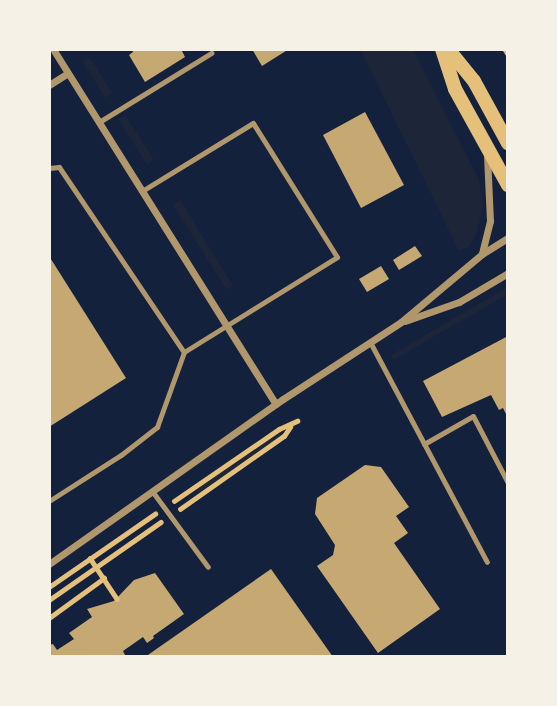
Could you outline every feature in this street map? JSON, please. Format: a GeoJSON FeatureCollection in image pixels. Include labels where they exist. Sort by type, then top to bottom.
{"type":"FeatureCollection","features":[{"type":"Feature","properties":{"kind":"main road"},"geometry":{"type":"LineString","coordinates":[[442,49],[455,89],[508,185]]}},
{"type":"Feature","properties":{"kind":"main road"},"geometry":{"type":"LineString","coordinates":[[448,49],[474,81],[508,143]]}},
{"type":"Feature","properties":{"kind":"street"},"geometry":{"type":"LineString","coordinates":[[53,49],[276,404]]}},
{"type":"Feature","properties":{"kind":"street"},"geometry":{"type":"LineString","coordinates":[[49,85],[68,73]]}},
{"type":"Feature","properties":{"kind":"street"},"geometry":{"type":"LineString","coordinates":[[482,254],[491,206],[485,143]]}},
{"type":"Feature","properties":{"kind":"street"},"geometry":{"type":"LineString","coordinates":[[49,564],[276,404],[401,322],[482,254],[508,238]]}},
{"type":"Feature","properties":{"kind":"street"},"geometry":{"type":"LineString","coordinates":[[401,322],[458,302],[508,272]]}},
{"type":"Feature","properties":{"kind":"lane"},"geometry":{"type":"LineString","coordinates":[[99,122],[211,53]]}},
{"type":"Feature","properties":{"kind":"lane"},"geometry":{"type":"LineString","coordinates":[[49,501],[121,456],[157,427],[184,352],[337,257],[253,123],[142,191]]}},
{"type":"Feature","properties":{"kind":"lane"},"geometry":{"type":"LineString","coordinates":[[49,168],[59,167],[184,352]]}},
{"type":"Feature","properties":{"kind":"lane"},"geometry":{"type":"LineString","coordinates":[[370,342],[487,562]]}},
{"type":"Feature","properties":{"kind":"lane"},"geometry":{"type":"LineString","coordinates":[[424,444],[473,416],[508,483]]}},
{"type":"Feature","properties":{"kind":"lane"},"geometry":{"type":"LineString","coordinates":[[152,491],[208,567]]}},
{"type":"Feature","properties":{"kind":"path"},"geometry":{"type":"LineString","coordinates":[[505,49],[508,54]]}},
{"type":"Feature","properties":{"kind":"path"},"geometry":{"type":"LineString","coordinates":[[290,426],[298,421]]}},
{"type":"Feature","properties":{"kind":"path"},"geometry":{"type":"LineString","coordinates":[[90,558],[117,599]]}},
{"type":"Feature","properties":{"kind":"path"},"geometry":{"type":"LineString","coordinates":[[49,618],[104,579]]}},
{"type":"Feature","properties":{"kind":"shaded area"},"geometry":{"type":"Polygon","coordinates":[[[360,49],[413,49],[479,180],[483,205],[477,232],[469,247],[459,251],[360,49]]]}},
{"type":"Feature","properties":{"kind":"shaded area"},"geometry":{"type":"Polygon","coordinates":[[[90,58],[112,93],[105,98],[83,62],[90,58]]]}},
{"type":"Feature","properties":{"kind":"shaded area"},"geometry":{"type":"Polygon","coordinates":[[[125,115],[154,160],[147,165],[118,119],[125,115]]]}},
{"type":"Feature","properties":{"kind":"shaded area"},"geometry":{"type":"Polygon","coordinates":[[[180,200],[233,286],[227,290],[173,205],[180,200]]]}},
{"type":"Feature","properties":{"kind":"shaded area"},"geometry":{"type":"Polygon","coordinates":[[[508,287],[508,294],[393,360],[391,355],[508,287]]]}},
{"type":"Feature","properties":{"kind":"shaded area"},"geometry":{"type":"Polygon","coordinates":[[[280,430],[283,434],[199,493],[196,489],[280,430]]]}},
{"type":"Feature","properties":{"kind":"building"},"geometry":{"type":"Polygon","coordinates":[[[132,49],[181,49],[185,57],[145,82],[129,55],[133,52],[132,49]]]}},
{"type":"Feature","properties":{"kind":"building"},"geometry":{"type":"Polygon","coordinates":[[[252,49],[289,49],[262,66],[252,49]]]}},
{"type":"Feature","properties":{"kind":"building"},"geometry":{"type":"Polygon","coordinates":[[[365,112],[404,185],[361,208],[323,135],[365,112]]]}},
{"type":"Feature","properties":{"kind":"building"},"geometry":{"type":"Polygon","coordinates":[[[415,246],[422,256],[399,270],[393,260],[415,246]]]}},
{"type":"Feature","properties":{"kind":"building"},"geometry":{"type":"Polygon","coordinates":[[[49,256],[126,378],[49,427],[49,256]]]}},
{"type":"Feature","properties":{"kind":"building"},"geometry":{"type":"Polygon","coordinates":[[[381,266],[389,279],[367,292],[359,279],[381,266]]]}},
{"type":"Feature","properties":{"kind":"building"},"geometry":{"type":"Polygon","coordinates":[[[508,336],[508,418],[503,408],[499,410],[491,395],[442,417],[423,381],[508,336]]]}},
{"type":"Feature","properties":{"kind":"building"},"geometry":{"type":"Polygon","coordinates":[[[365,465],[381,467],[409,507],[396,516],[408,533],[394,543],[440,609],[378,653],[317,566],[333,555],[335,545],[315,514],[317,498],[365,465]]]}},
{"type":"Feature","properties":{"kind":"building"},"geometry":{"type":"Polygon","coordinates":[[[271,569],[333,657],[145,657],[271,569]]]}},
{"type":"Feature","properties":{"kind":"building"},"geometry":{"type":"Polygon","coordinates":[[[155,573],[184,614],[153,636],[154,638],[147,643],[143,637],[123,651],[125,655],[122,657],[49,657],[49,645],[53,644],[57,650],[74,639],[69,633],[92,617],[87,609],[114,601],[134,580],[155,573]]]}}]}
